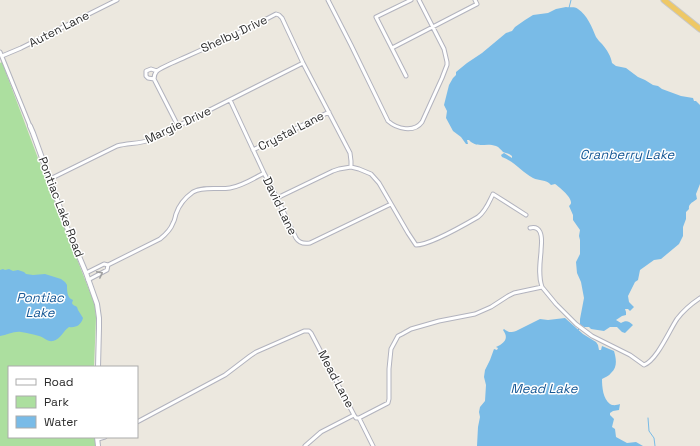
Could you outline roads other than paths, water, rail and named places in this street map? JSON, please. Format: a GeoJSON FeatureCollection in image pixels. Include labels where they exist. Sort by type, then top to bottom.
{"type":"FeatureCollection","features":[{"type":"Feature","properties":{"kind":"highway"},"geometry":{"type":"LineString","coordinates":[[664,0],[700,28]]}},
{"type":"Feature","properties":{"kind":"street","name":"Auten Lane"},"geometry":{"type":"LineString","coordinates":[[2,56],[34,42],[116,0]]}},
{"type":"Feature","properties":{"kind":"street"},"geometry":{"type":"LineString","coordinates":[[328,0],[388,120],[398,127],[412,129],[420,125],[422,122],[442,78],[446,65],[444,49],[419,0]]}},
{"type":"Feature","properties":{"kind":"street"},"geometry":{"type":"LineString","coordinates":[[406,76],[376,17],[411,0]]}},
{"type":"Feature","properties":{"kind":"street"},"geometry":{"type":"LineString","coordinates":[[392,48],[477,4],[475,0]]}},
{"type":"Feature","properties":{"kind":"street","name":"Shelby Drive"},"geometry":{"type":"LineString","coordinates":[[157,71],[255,26],[276,14],[279,15],[282,18],[303,63],[350,153],[352,161],[351,167]]}},
{"type":"Feature","properties":{"kind":"street","name":"Pontiac Lake Road"},"geometry":{"type":"LineString","coordinates":[[0,52],[30,126],[97,304],[99,318],[98,366]]}},
{"type":"Feature","properties":{"kind":"street","name":"Margie Drive"},"geometry":{"type":"LineString","coordinates":[[50,179],[117,146],[150,140],[303,63]]}},
{"type":"Feature","properties":{"kind":"street"},"geometry":{"type":"LineString","coordinates":[[154,80],[146,76],[146,71],[151,69],[157,71],[154,75],[154,80],[178,126]]}},
{"type":"Feature","properties":{"kind":"street","name":"David Lane"},"geometry":{"type":"LineString","coordinates":[[230,100],[297,240],[302,243],[310,243],[391,204]]}},
{"type":"Feature","properties":{"kind":"street","name":"Crystal Lane"},"geometry":{"type":"LineString","coordinates":[[253,150],[329,112]]}},
{"type":"Feature","properties":{"kind":"street"},"geometry":{"type":"LineString","coordinates":[[277,198],[333,171],[351,167],[359,169],[371,174],[379,183],[414,243],[417,245],[435,239],[478,217],[486,208],[493,194],[526,215]]}},
{"type":"Feature","properties":{"kind":"street"},"geometry":{"type":"LineString","coordinates":[[86,273],[104,264],[108,265],[160,239],[165,235],[174,222],[175,215],[184,200],[194,192],[206,189],[236,187],[264,173]]}},
{"type":"Feature","properties":{"kind":"street"},"geometry":{"type":"LineString","coordinates":[[530,228],[537,228],[541,233],[541,283],[542,287],[556,304],[576,324],[592,336],[630,355],[644,365],[648,364],[653,358],[685,309],[700,298]]}},
{"type":"Feature","properties":{"kind":"street"},"geometry":{"type":"LineString","coordinates":[[88,280],[107,270],[108,265]]}},
{"type":"Feature","properties":{"kind":"street","name":"Mead Lane"},"geometry":{"type":"LineString","coordinates":[[138,421],[225,375],[256,352],[304,331],[309,331],[311,333],[354,415],[356,418],[359,418],[388,403],[391,349],[398,336],[411,329],[439,321],[475,314],[491,307],[508,296],[542,287]]}},
{"type":"Feature","properties":{"kind":"street"},"geometry":{"type":"LineString","coordinates":[[305,446],[321,432],[354,415]]}},
{"type":"Feature","properties":{"kind":"street"},"geometry":{"type":"LineString","coordinates":[[359,418],[373,446]]}},
{"type":"Feature","properties":{"kind":"street"},"geometry":{"type":"LineString","coordinates":[[97,438],[98,446]]}},
{"type":"Feature","properties":{"kind":"water","name":"Cranberry Lake"},"geometry":{"type":"Polygon","coordinates":[[[574,7],[584,14],[596,37],[604,46],[611,58],[612,63],[616,66],[626,68],[638,77],[662,89],[681,96],[693,98],[694,101],[700,105],[700,184],[696,194],[697,199],[690,204],[689,209],[686,212],[683,236],[679,244],[661,259],[654,260],[640,270],[638,280],[635,282],[628,296],[629,302],[634,307],[630,311],[625,309],[626,315],[616,320],[621,323],[627,321],[633,325],[625,333],[617,327],[610,327],[604,331],[584,327],[580,324],[584,298],[581,282],[577,273],[576,262],[580,254],[580,230],[573,220],[573,215],[569,206],[571,201],[567,195],[555,184],[551,185],[547,182],[533,178],[502,157],[501,155],[504,153],[512,158],[512,156],[503,152],[497,146],[478,145],[469,140],[467,140],[468,144],[466,144],[461,137],[453,131],[446,118],[447,111],[444,105],[449,85],[456,75],[456,72],[506,33],[512,31],[515,27],[533,15],[548,13],[556,9],[574,7]]]}},
{"type":"Feature","properties":{"kind":"water","name":"Pontiac Lake"},"geometry":{"type":"Polygon","coordinates":[[[3,269],[13,271],[18,270],[26,274],[33,275],[45,274],[61,279],[67,285],[68,294],[73,300],[72,304],[77,307],[83,318],[80,324],[74,327],[69,327],[58,339],[53,341],[49,341],[37,335],[21,332],[0,336],[0,270],[3,269]]]}},
{"type":"Feature","properties":{"kind":"water","name":"Mead Lake"},"geometry":{"type":"Polygon","coordinates":[[[565,318],[583,334],[596,342],[599,350],[601,350],[602,346],[614,351],[616,359],[615,368],[609,375],[602,379],[603,393],[608,402],[612,405],[620,404],[619,410],[610,413],[614,419],[612,427],[615,429],[616,437],[627,443],[636,442],[643,446],[477,446],[480,417],[479,412],[480,407],[485,401],[485,370],[494,349],[497,350],[498,348],[496,347],[502,344],[506,338],[503,330],[504,329],[511,332],[516,331],[540,319],[548,320],[565,318]]]}},
{"type":"Feature","properties":{"kind":"waterway"},"geometry":{"type":"LineString","coordinates":[[569,8],[571,0]]}},
{"type":"Feature","properties":{"kind":"waterway"},"geometry":{"type":"LineString","coordinates":[[578,330],[582,326]]}},
{"type":"Feature","properties":{"kind":"waterway"},"geometry":{"type":"LineString","coordinates":[[648,418],[649,431],[654,438],[655,446]]}}]}
